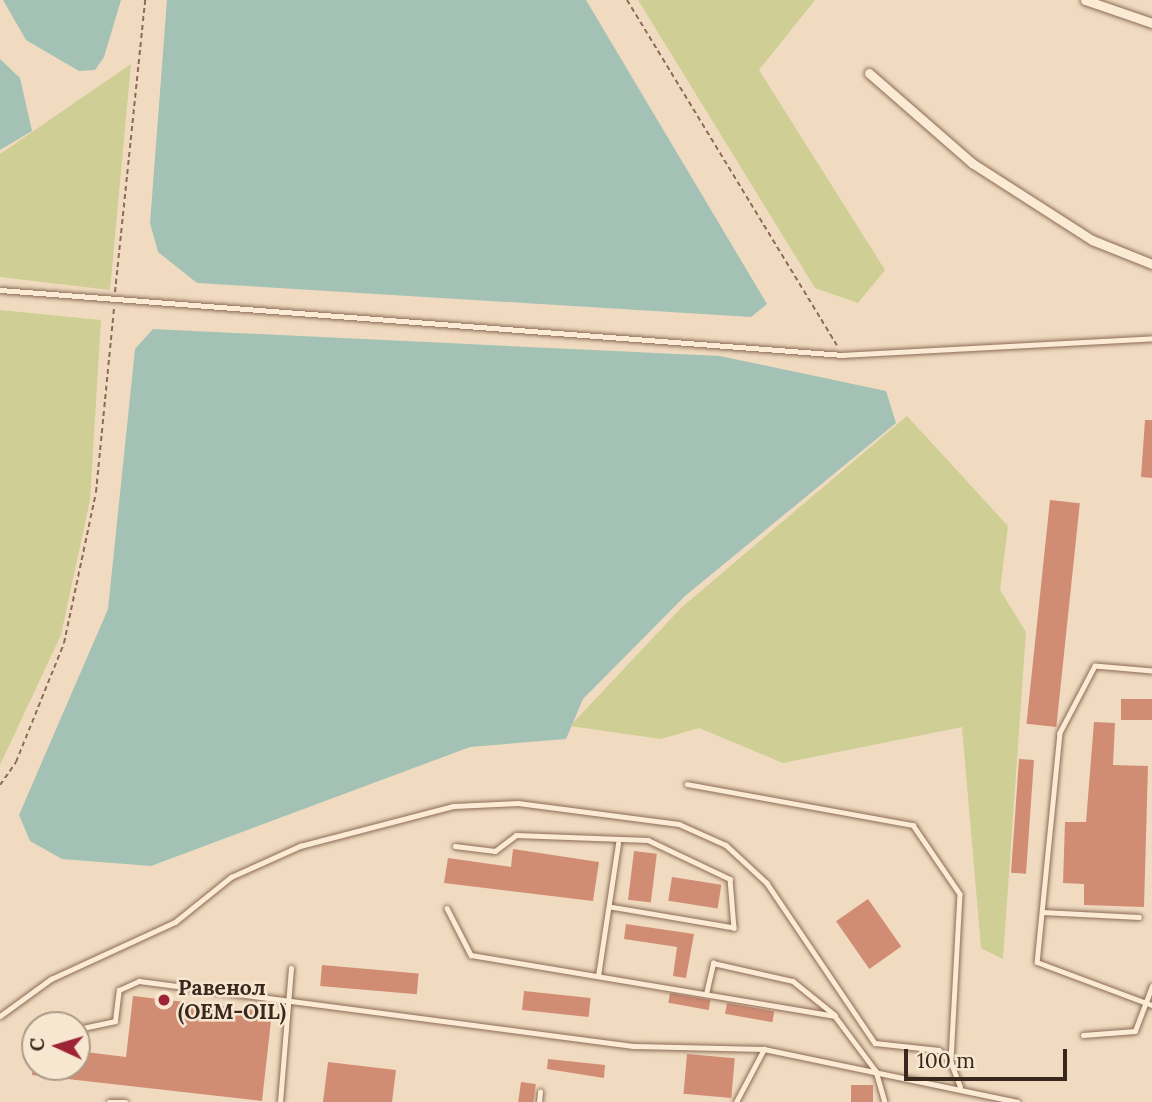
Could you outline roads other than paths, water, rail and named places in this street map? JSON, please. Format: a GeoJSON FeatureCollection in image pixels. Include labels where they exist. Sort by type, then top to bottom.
{"type":"FeatureCollection","features":[{"type":"Feature","properties":{"kind":"street"},"geometry":{"type":"LineString","coordinates":[[1084,0],[1152,23]]}},
{"type":"Feature","properties":{"kind":"street"},"geometry":{"type":"LineString","coordinates":[[869,73],[972,163],[1092,240],[1152,264]]}},
{"type":"Feature","properties":{"kind":"lane"},"geometry":{"type":"LineString","coordinates":[[0,290],[114,302],[843,355],[1152,338]]}},
{"type":"Feature","properties":{"kind":"lane"},"geometry":{"type":"LineString","coordinates":[[1149,1004],[1037,962],[1060,733],[1095,666],[1152,671]]}},
{"type":"Feature","properties":{"kind":"lane"},"geometry":{"type":"LineString","coordinates":[[688,783],[913,825],[960,894],[951,1062],[960,1086]]}},
{"type":"Feature","properties":{"kind":"lane"},"geometry":{"type":"LineString","coordinates":[[0,1016],[51,979],[175,922],[231,877],[300,846],[454,806],[518,803],[679,824],[726,845],[767,883],[875,1043],[939,1050],[951,1062]]}},
{"type":"Feature","properties":{"kind":"lane"},"geometry":{"type":"LineString","coordinates":[[455,846],[495,851],[516,835],[618,844],[648,840],[730,879],[734,928],[610,908]]}},
{"type":"Feature","properties":{"kind":"lane"},"geometry":{"type":"LineString","coordinates":[[598,976],[618,844]]}},
{"type":"Feature","properties":{"kind":"lane"},"geometry":{"type":"LineString","coordinates":[[447,908],[471,955],[835,1016]]}},
{"type":"Feature","properties":{"kind":"lane"},"geometry":{"type":"LineString","coordinates":[[1042,912],[1139,917]]}},
{"type":"Feature","properties":{"kind":"lane"},"geometry":{"type":"LineString","coordinates":[[706,994],[713,964],[793,981],[835,1016],[876,1071],[885,1102]]}},
{"type":"Feature","properties":{"kind":"lane"},"geometry":{"type":"LineString","coordinates":[[279,1102],[291,968]]}},
{"type":"Feature","properties":{"kind":"lane"},"geometry":{"type":"LineString","coordinates":[[91,1026],[115,1021],[119,990],[139,981],[633,1046],[764,1049],[960,1086],[1018,1102]]}},
{"type":"Feature","properties":{"kind":"lane"},"geometry":{"type":"LineString","coordinates":[[1083,1035],[1135,1031],[1149,1004],[1152,986]]}},
{"type":"Feature","properties":{"kind":"lane"},"geometry":{"type":"LineString","coordinates":[[736,1102],[764,1049]]}},
{"type":"Feature","properties":{"kind":"lane"},"geometry":{"type":"LineString","coordinates":[[539,1102],[540,1092]]}},
{"type":"Feature","properties":{"kind":"lane"},"geometry":{"type":"LineString","coordinates":[[111,1101],[126,1102]]}},
{"type":"Feature","properties":{"kind":"place","name":"Равенол (OEM-OIL)"},"geometry":{"type":"Point","coordinates":[164,1000]}}]}
